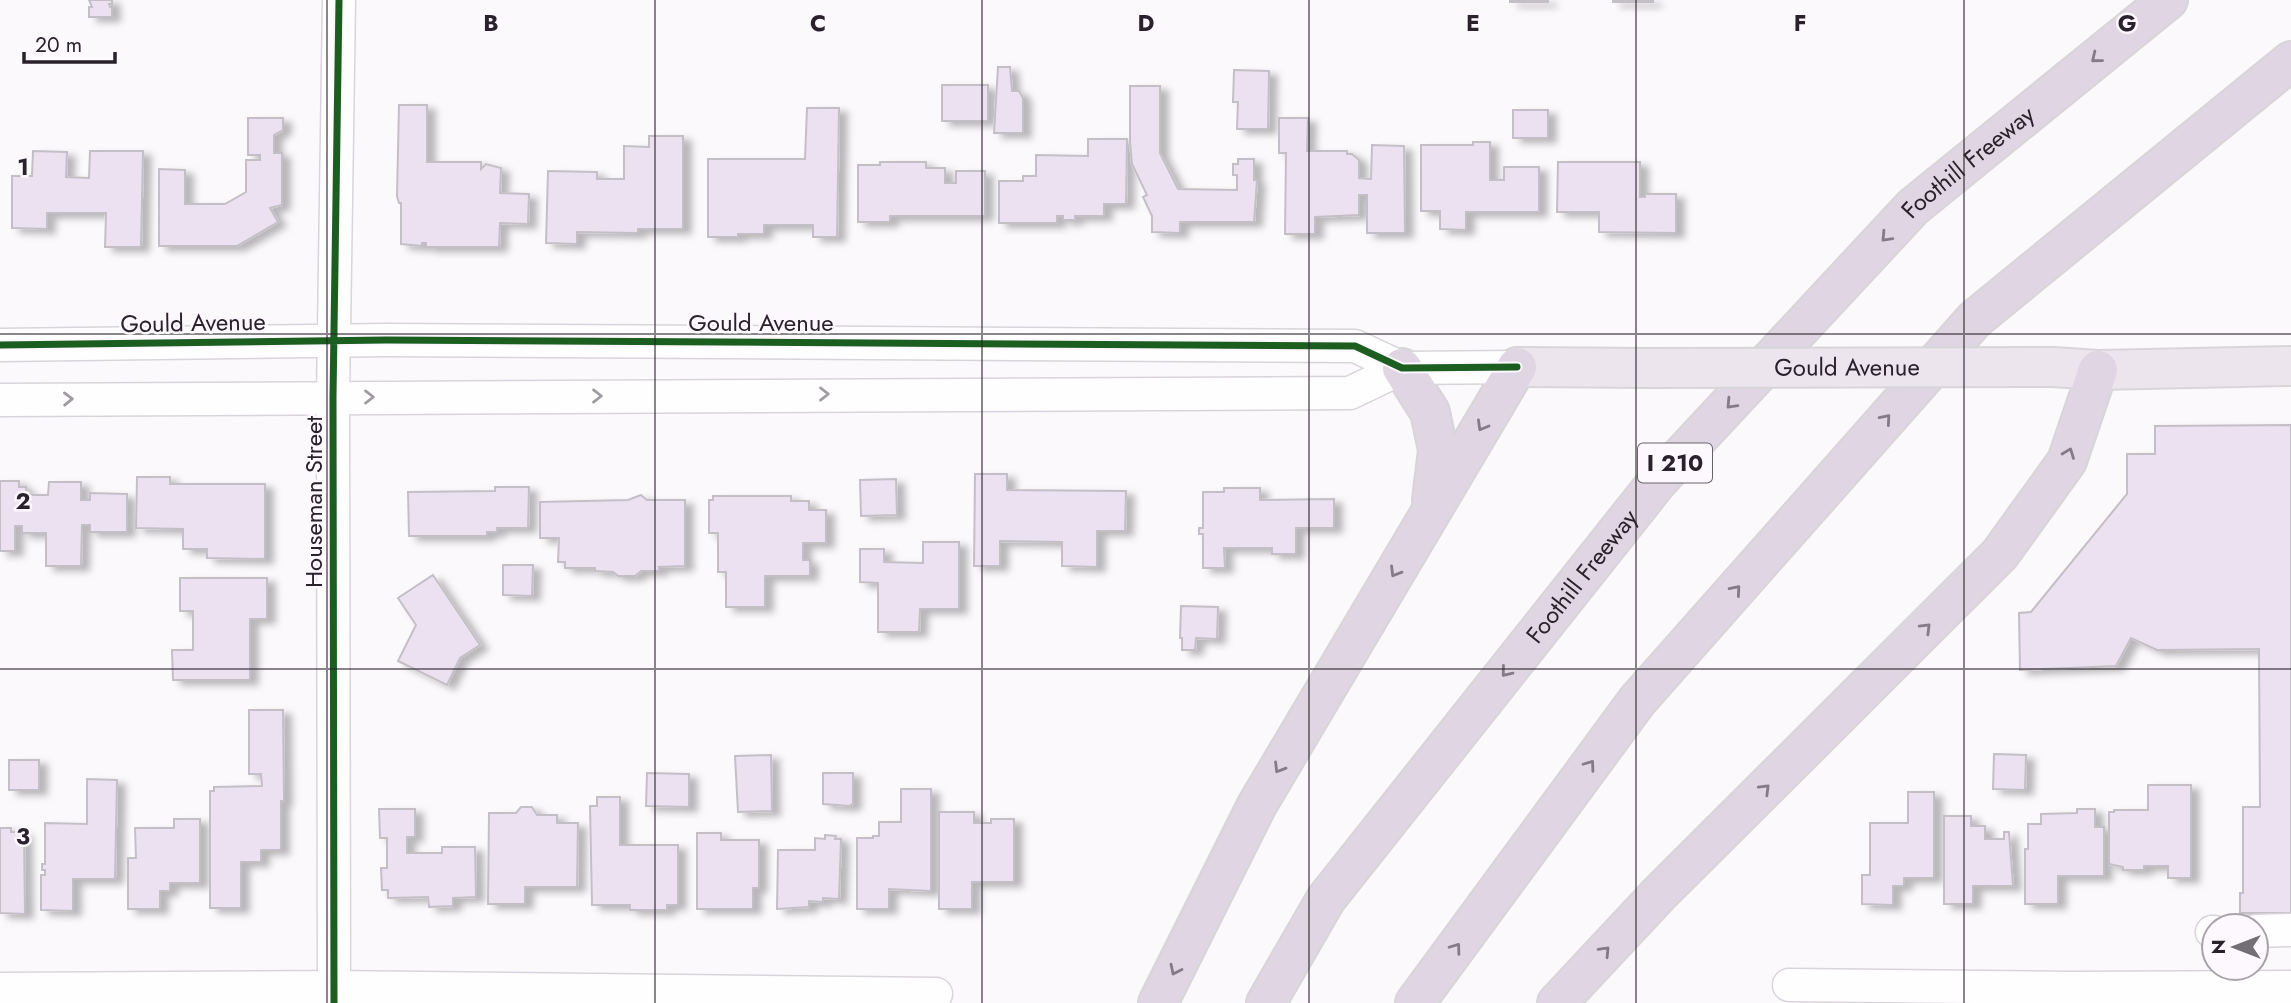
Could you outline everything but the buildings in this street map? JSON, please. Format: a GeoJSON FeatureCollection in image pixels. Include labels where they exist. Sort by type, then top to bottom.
{"type":"FeatureCollection","features":[{"type":"Feature","properties":{"kind":"highway","name":"Foothill Freeway"},"geometry":{"type":"LineString","coordinates":[[1266,1003],[1326,899],[1657,482],[1913,207],[2168,0]]}},
{"type":"Feature","properties":{"kind":"highway"},"geometry":{"type":"LineString","coordinates":[[1415,1003],[1637,701],[1975,319],[2291,61]]}},
{"type":"Feature","properties":{"kind":"highway"},"geometry":{"type":"LineString","coordinates":[[1158,1003],[1257,805],[1517,367]]}},
{"type":"Feature","properties":{"kind":"highway"},"geometry":{"type":"LineString","coordinates":[[1402,368],[1430,412],[1438,450],[1431,514]]}},
{"type":"Feature","properties":{"kind":"highway"},"geometry":{"type":"LineString","coordinates":[[1557,1003],[1658,895],[2000,554],[2067,461],[2098,370]]}},
{"type":"Feature","properties":{"kind":"main road","name":"Gould Avenue"},"geometry":{"type":"LineString","coordinates":[[1517,367],[2053,367],[2098,370],[2291,366]]}},
{"type":"Feature","properties":{"kind":"street","name":"Houseman Street"},"geometry":{"type":"LineString","coordinates":[[334,995],[333,397],[339,0]]}},
{"type":"Feature","properties":{"kind":"street","name":"Gould Avenue"},"geometry":{"type":"LineString","coordinates":[[0,345],[334,341],[1354,346],[1402,368],[1517,367]]}},
{"type":"Feature","properties":{"kind":"street","name":"Gould Avenue"},"geometry":{"type":"LineString","coordinates":[[0,400],[1350,393],[1402,368]]}},
{"type":"Feature","properties":{"kind":"street"},"geometry":{"type":"LineString","coordinates":[[2270,931],[2291,930]]}},
{"type":"Feature","properties":{"kind":"street"},"geometry":{"type":"LineString","coordinates":[[1789,985],[2291,987]]}},
{"type":"Feature","properties":{"kind":"street"},"geometry":{"type":"LineString","coordinates":[[0,989],[334,995],[936,994]]}},
{"type":"Feature","properties":{"kind":"cycle path"},"geometry":{"type":"LineString","coordinates":[[334,1003],[333,397],[339,0]]}},
{"type":"Feature","properties":{"kind":"cycle path"},"geometry":{"type":"LineString","coordinates":[[0,345],[386,340],[1355,346],[1402,368],[1517,367]]}}]}
